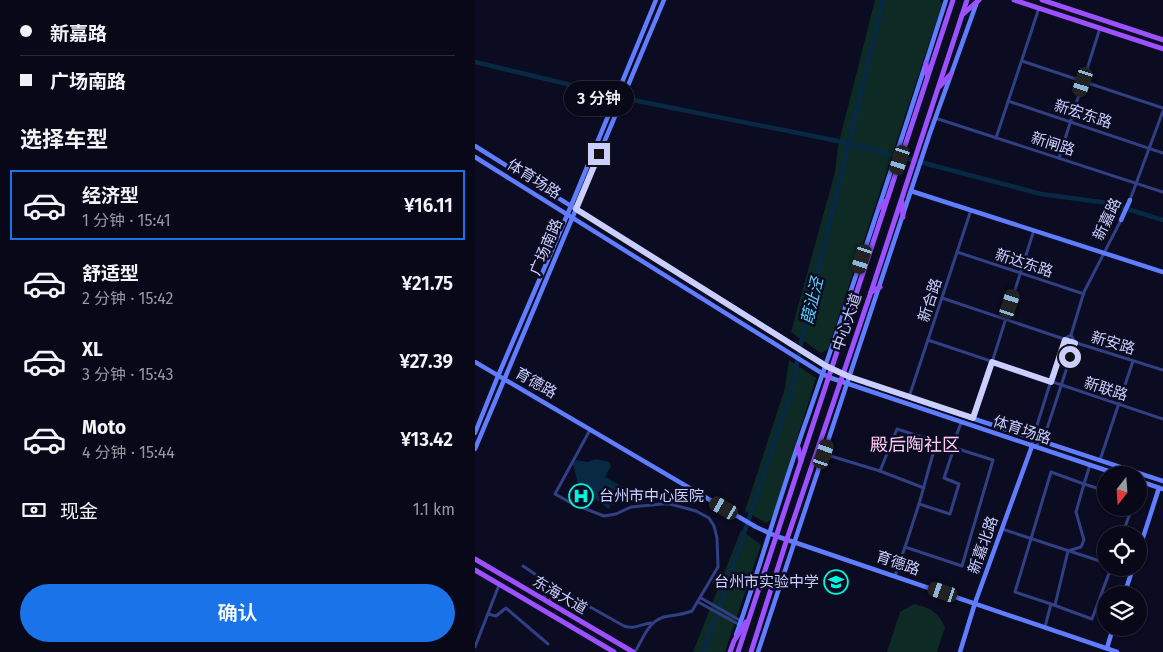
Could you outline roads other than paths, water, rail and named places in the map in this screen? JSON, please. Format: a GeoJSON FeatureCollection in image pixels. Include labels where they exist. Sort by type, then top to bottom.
{"type":"FeatureCollection","features":[{"type":"Feature","properties":{"kind":"main road","name":"广场南路"},"geometry":{"type":"LineString","coordinates":[[574,208],[656,0]]}},
{"type":"Feature","properties":{"kind":"main road","name":"广场南路"},"geometry":{"type":"LineString","coordinates":[[475,433],[498,376],[622,99],[663,0]]}},
{"type":"Feature","properties":{"kind":"main road"},"geometry":{"type":"LineString","coordinates":[[947,0],[949,13]]}},
{"type":"Feature","properties":{"kind":"main road"},"geometry":{"type":"LineString","coordinates":[[902,145],[947,0]]}},
{"type":"Feature","properties":{"kind":"main road","name":"中心大道"},"geometry":{"type":"LineString","coordinates":[[738,652],[774,534],[801,461],[826,376],[887,201],[897,160],[953,0]]}},
{"type":"Feature","properties":{"kind":"main road","name":"中心大道"},"geometry":{"type":"LineString","coordinates":[[751,652],[787,538],[871,292],[967,0]]}},
{"type":"Feature","properties":{"kind":"main road"},"geometry":{"type":"LineString","coordinates":[[1015,0],[1163,49]]}},
{"type":"Feature","properties":{"kind":"main road"},"geometry":{"type":"LineString","coordinates":[[1042,0],[1163,40]]}},
{"type":"Feature","properties":{"kind":"main road"},"geometry":{"type":"LineString","coordinates":[[962,15],[978,1]]}},
{"type":"Feature","properties":{"kind":"main road"},"geometry":{"type":"LineString","coordinates":[[758,652],[935,118],[978,1]]}},
{"type":"Feature","properties":{"kind":"main road"},"geometry":{"type":"LineString","coordinates":[[926,63],[927,78]]}},
{"type":"Feature","properties":{"kind":"main road"},"geometry":{"type":"LineString","coordinates":[[937,88],[951,74]]}},
{"type":"Feature","properties":{"kind":"main road"},"geometry":{"type":"LineString","coordinates":[[475,146],[843,374],[1162,479]]}},
{"type":"Feature","properties":{"kind":"main road","name":"体育场路"},"geometry":{"type":"LineString","coordinates":[[475,157],[826,376],[1097,467]]}},
{"type":"Feature","properties":{"kind":"main road"},"geometry":{"type":"LineString","coordinates":[[829,367],[856,276],[897,160]]}},
{"type":"Feature","properties":{"kind":"main road"},"geometry":{"type":"LineString","coordinates":[[911,191],[1163,272]]}},
{"type":"Feature","properties":{"kind":"main road"},"geometry":{"type":"LineString","coordinates":[[901,200],[903,217]]}},
{"type":"Feature","properties":{"kind":"main road","name":"新嘉路"},"geometry":{"type":"LineString","coordinates":[[1121,220],[1130,200]]}},
{"type":"Feature","properties":{"kind":"main road"},"geometry":{"type":"LineString","coordinates":[[879,208],[887,201]]}},
{"type":"Feature","properties":{"kind":"main road","name":"广场南路"},"geometry":{"type":"LineString","coordinates":[[475,449],[570,217]]}},
{"type":"Feature","properties":{"kind":"main road"},"geometry":{"type":"LineString","coordinates":[[856,276],[857,290]]}},
{"type":"Feature","properties":{"kind":"main road"},"geometry":{"type":"LineString","coordinates":[[871,292],[880,287]]}},
{"type":"Feature","properties":{"kind":"main road","name":"育德路"},"geometry":{"type":"LineString","coordinates":[[475,362],[756,527],[1117,652]]}},
{"type":"Feature","properties":{"kind":"main road"},"geometry":{"type":"LineString","coordinates":[[730,652],[755,576],[774,534],[797,447],[826,376]]}},
{"type":"Feature","properties":{"kind":"main road","name":"新嘉北路"},"geometry":{"type":"LineString","coordinates":[[960,652],[975,603],[1032,446]]}},
{"type":"Feature","properties":{"kind":"main road"},"geometry":{"type":"LineString","coordinates":[[797,447],[801,461]]}},
{"type":"Feature","properties":{"kind":"main road"},"geometry":{"type":"LineString","coordinates":[[815,454],[819,467]]}},
{"type":"Feature","properties":{"kind":"main road"},"geometry":{"type":"LineString","coordinates":[[1147,484],[1161,488],[1147,527]]}},
{"type":"Feature","properties":{"kind":"main road","name":"东海大道"},"geometry":{"type":"LineString","coordinates":[[475,559],[634,652]]}},
{"type":"Feature","properties":{"kind":"main road","name":"东海大道"},"geometry":{"type":"LineString","coordinates":[[475,570],[614,652]]}},
{"type":"Feature","properties":{"kind":"main road"},"geometry":{"type":"LineString","coordinates":[[734,641],[749,618]]}},
{"type":"Feature","properties":{"kind":"main road"},"geometry":{"type":"LineString","coordinates":[[757,634],[764,636]]}},
{"type":"Feature","properties":{"kind":"main road"},"geometry":{"type":"LineString","coordinates":[[1107,648],[1111,636]]}},
{"type":"Feature","properties":{"kind":"street"},"geometry":{"type":"LineString","coordinates":[[996,138],[1039,8]]}},
{"type":"Feature","properties":{"kind":"street"},"geometry":{"type":"LineString","coordinates":[[1059,158],[1100,28]]}},
{"type":"Feature","properties":{"kind":"street"},"geometry":{"type":"LineString","coordinates":[[1021,61],[1163,109]]}},
{"type":"Feature","properties":{"kind":"street","name":"新宏东路"},"geometry":{"type":"LineString","coordinates":[[1008,101],[1163,153]]}},
{"type":"Feature","properties":{"kind":"street","name":"新嘉路"},"geometry":{"type":"LineString","coordinates":[[1130,200],[1163,109]]}},
{"type":"Feature","properties":{"kind":"street","name":"新闸路"},"geometry":{"type":"LineString","coordinates":[[935,118],[1163,192]]}},
{"type":"Feature","properties":{"kind":"street","name":"新合路"},"geometry":{"type":"LineString","coordinates":[[909,397],[971,210]]}},
{"type":"Feature","properties":{"kind":"street","name":"新嘉路"},"geometry":{"type":"LineString","coordinates":[[1071,335],[1084,294],[1121,220]]}},
{"type":"Feature","properties":{"kind":"street"},"geometry":{"type":"LineString","coordinates":[[973,418],[1034,230]]}},
{"type":"Feature","properties":{"kind":"street","name":"新达东路"},"geometry":{"type":"LineString","coordinates":[[957,252],[1084,294]]}},
{"type":"Feature","properties":{"kind":"street","name":"新安路"},"geometry":{"type":"LineString","coordinates":[[942,298],[1065,340],[1163,370]]}},
{"type":"Feature","properties":{"kind":"street"},"geometry":{"type":"LineString","coordinates":[[1071,335],[1075,343],[1043,441],[1032,446],[1065,340],[1071,335]]}},
{"type":"Feature","properties":{"kind":"street","name":"新联路"},"geometry":{"type":"LineString","coordinates":[[928,340],[1163,419]]}},
{"type":"Feature","properties":{"kind":"street"},"geometry":{"type":"LineString","coordinates":[[1101,460],[1133,361]]}},
{"type":"Feature","properties":{"kind":"street"},"geometry":{"type":"LineString","coordinates":[[919,504],[951,514],[959,484],[944,478],[961,422]]}},
{"type":"Feature","properties":{"kind":"street"},"geometry":{"type":"LineString","coordinates":[[880,471],[897,429],[993,460],[962,566],[905,548]]}},
{"type":"Feature","properties":{"kind":"street"},"geometry":{"type":"LineString","coordinates":[[523,566],[624,626],[631,628],[637,628],[667,616],[686,614],[692,611],[719,567],[717,538],[714,526],[709,518],[696,511],[662,504],[631,507],[616,514],[603,516],[573,504],[555,494],[590,430]]}},
{"type":"Feature","properties":{"kind":"street"},"geometry":{"type":"LineString","coordinates":[[895,576],[924,488],[936,443]]}},
{"type":"Feature","properties":{"kind":"street"},"geometry":{"type":"LineString","coordinates":[[824,454],[880,471],[924,488]]}},
{"type":"Feature","properties":{"kind":"street"},"geometry":{"type":"LineString","coordinates":[[1068,550],[1081,547],[1084,540],[1076,512],[1091,465]]}},
{"type":"Feature","properties":{"kind":"street"},"geometry":{"type":"LineString","coordinates":[[1097,489],[1051,472],[1015,592],[1092,619],[1108,576]]}},
{"type":"Feature","properties":{"kind":"street"},"geometry":{"type":"LineString","coordinates":[[1002,529],[1097,560]]}},
{"type":"Feature","properties":{"kind":"street"},"geometry":{"type":"LineString","coordinates":[[1045,627],[1068,550]]}},
{"type":"Feature","properties":{"kind":"street"},"geometry":{"type":"LineString","coordinates":[[543,599],[551,584]]}},
{"type":"Feature","properties":{"kind":"street"},"geometry":{"type":"LineString","coordinates":[[475,647],[499,585]]}},
{"type":"Feature","properties":{"kind":"street"},"geometry":{"type":"LineString","coordinates":[[549,602],[557,587]]}},
{"type":"Feature","properties":{"kind":"street"},"geometry":{"type":"LineString","coordinates":[[700,600],[740,623]]}},
{"type":"Feature","properties":{"kind":"street"},"geometry":{"type":"LineString","coordinates":[[488,614],[496,616],[506,608],[548,644]]}},
{"type":"Feature","properties":{"kind":"street"},"geometry":{"type":"LineString","coordinates":[[634,652],[651,623]]}},
{"type":"Feature","properties":{"kind":"water"},"geometry":{"type":"Polygon","coordinates":[[[596,459],[609,462],[611,466],[605,477],[632,492],[631,496],[621,499],[613,505],[611,503],[609,509],[576,482],[573,464],[576,460],[587,462],[596,459]]]}},
{"type":"Feature","properties":{"kind":"waterway","name":"葭沚泾"},"geometry":{"type":"LineString","coordinates":[[703,652],[790,396],[805,325],[883,0]]}},
{"type":"Feature","properties":{"kind":"waterway"},"geometry":{"type":"LineString","coordinates":[[475,62],[638,101],[848,143],[1041,194],[1108,203],[1163,220]]}},
{"type":"Feature","properties":{"kind":"place","name":"台州市中心医院"},"geometry":{"type":"Point","coordinates":[581,496]}},
{"type":"Feature","properties":{"kind":"place","name":"台州市实验中学"},"geometry":{"type":"Point","coordinates":[836,582]}},
{"type":"Feature","properties":{"kind":"district","name":"殿后陶社区"},"geometry":{"type":"Point","coordinates":[915,445]}}]}
